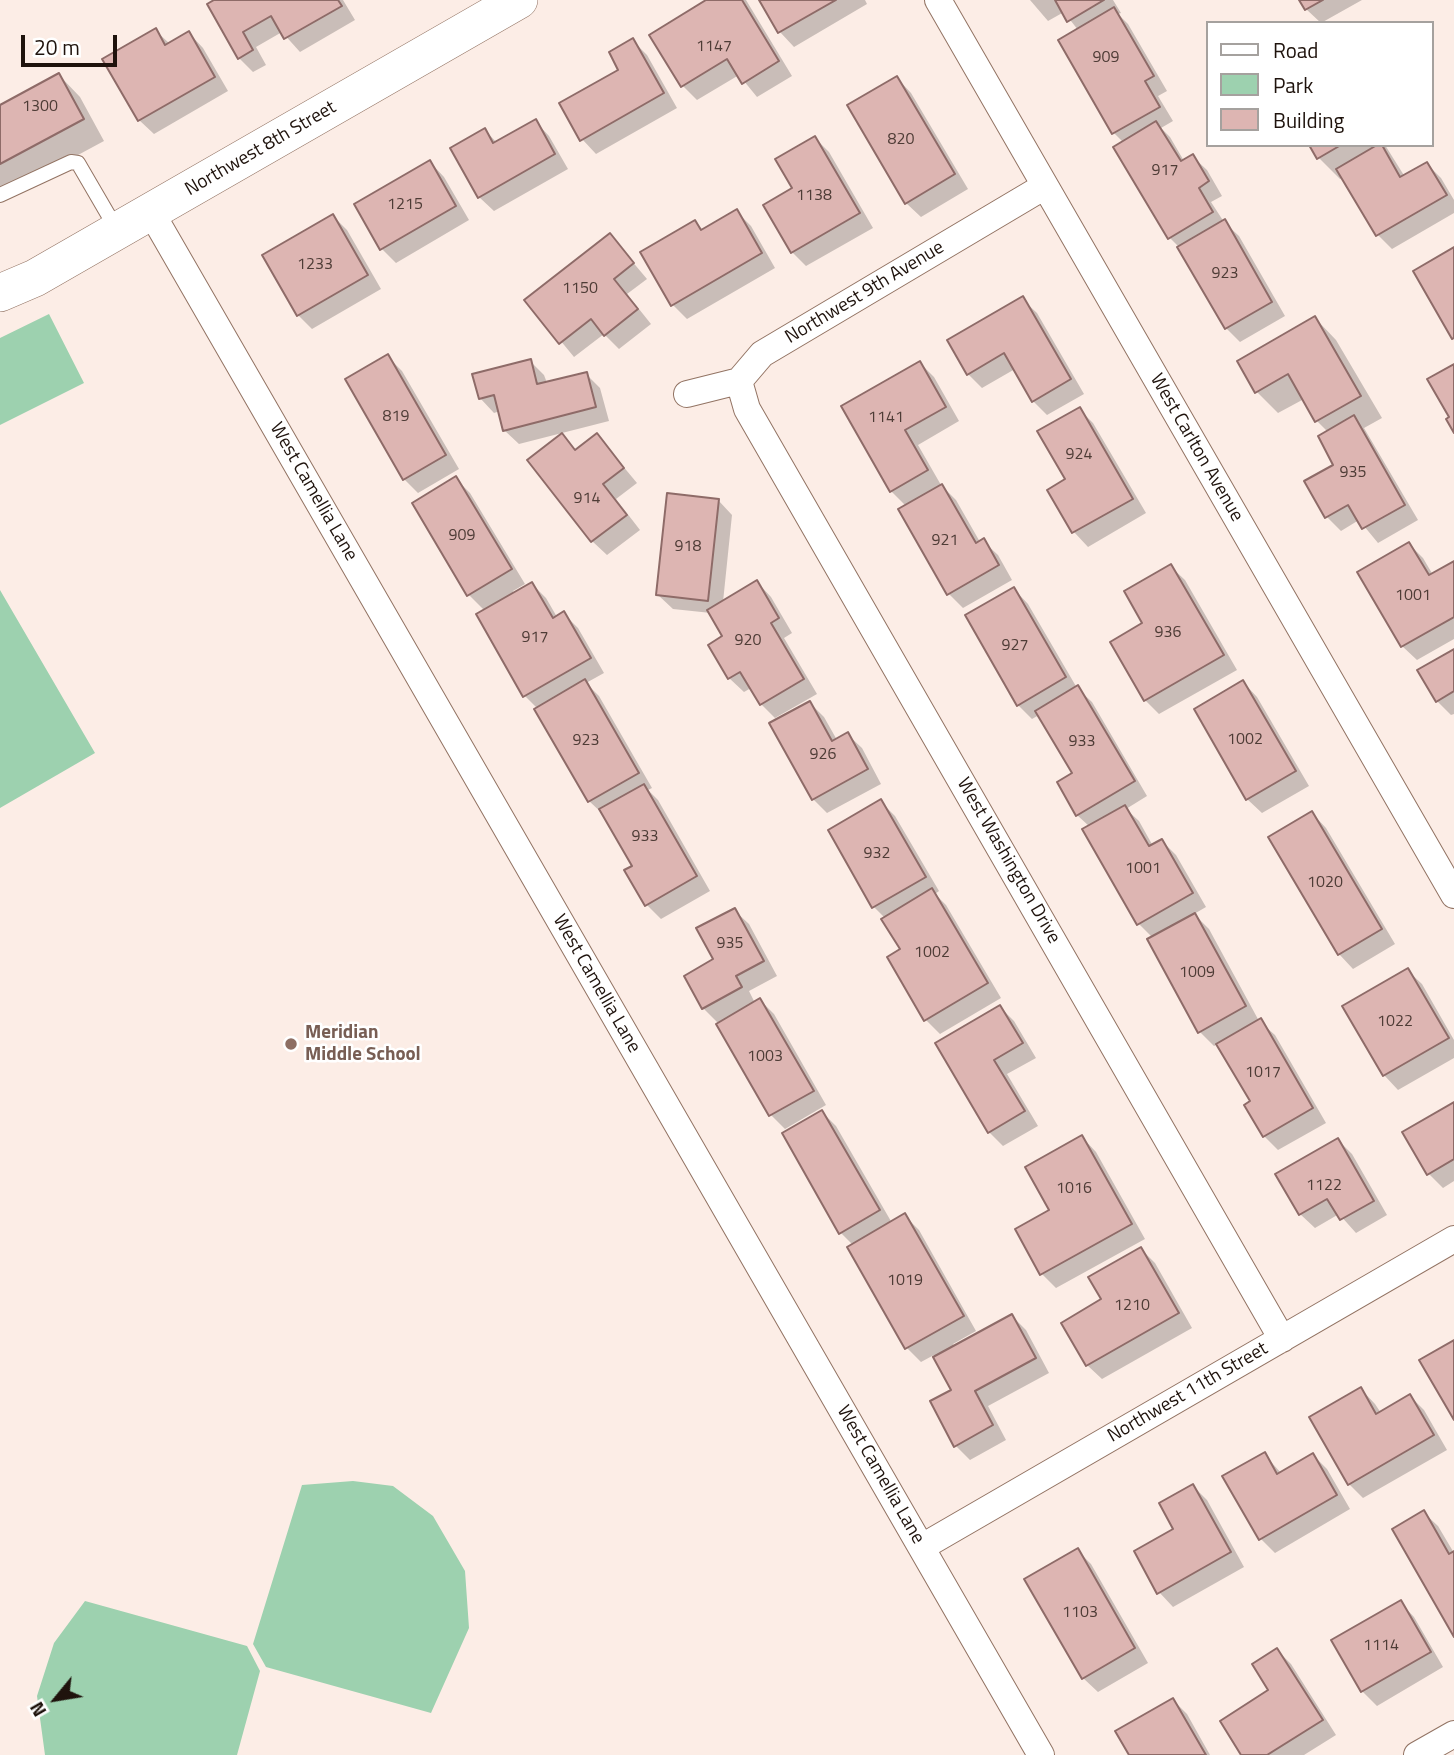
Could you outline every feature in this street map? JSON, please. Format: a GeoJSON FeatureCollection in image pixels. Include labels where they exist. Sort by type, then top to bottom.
{"type":"FeatureCollection","features":[{"type":"Feature","properties":{"kind":"street","name":"Northwest 8th Street"},"geometry":{"type":"LineString","coordinates":[[0,293],[35,278],[519,0]]}},
{"type":"Feature","properties":{"kind":"street","name":"West Carlton Avenue"},"geometry":{"type":"LineString","coordinates":[[938,0],[1454,895]]}},
{"type":"Feature","properties":{"kind":"street","name":"Northwest 9th Avenue"},"geometry":{"type":"LineString","coordinates":[[739,381],[762,354],[1045,186]]}},
{"type":"Feature","properties":{"kind":"street","name":"West Camellia Lane"},"geometry":{"type":"LineString","coordinates":[[151,212],[1041,1755]]}},
{"type":"Feature","properties":{"kind":"street"},"geometry":{"type":"LineString","coordinates":[[687,394],[739,381]]}},
{"type":"Feature","properties":{"kind":"street","name":"West Washington Drive"},"geometry":{"type":"LineString","coordinates":[[739,381],[747,409],[1282,1339]]}},
{"type":"Feature","properties":{"kind":"street","name":"Northwest 11th Street"},"geometry":{"type":"LineString","coordinates":[[922,1547],[1454,1240]]}},
{"type":"Feature","properties":{"kind":"street"},"geometry":{"type":"LineString","coordinates":[[1417,1755],[1454,1734]]}},
{"type":"Feature","properties":{"kind":"lane"},"geometry":{"type":"LineString","coordinates":[[0,195],[71,162],[78,163],[118,231]]}},
{"type":"Feature","properties":{"kind":"green space"},"geometry":{"type":"Polygon","coordinates":[[[49,314],[84,383],[0,425],[0,338],[49,314]]]}},
{"type":"Feature","properties":{"kind":"green space"},"geometry":{"type":"Polygon","coordinates":[[[0,590],[95,753],[0,808],[0,590]]]}},
{"type":"Feature","properties":{"kind":"green space"},"geometry":{"type":"Polygon","coordinates":[[[353,1481],[393,1486],[433,1516],[465,1571],[469,1628],[431,1713],[266,1667],[253,1644],[302,1485],[353,1481]]]}},
{"type":"Feature","properties":{"kind":"green space"},"geometry":{"type":"Polygon","coordinates":[[[85,1601],[247,1646],[260,1671],[237,1755],[45,1755],[37,1696],[54,1643],[85,1601]]]}},
{"type":"Feature","properties":{"kind":"building"},"geometry":{"type":"Polygon","coordinates":[[[214,0],[338,0],[342,6],[284,39],[271,16],[243,32],[253,50],[238,59],[207,4],[214,0]]]}},
{"type":"Feature","properties":{"kind":"building"},"geometry":{"type":"Polygon","coordinates":[[[706,0],[742,0],[779,61],[742,84],[727,59],[681,87],[649,35],[706,0]]]}},
{"type":"Feature","properties":{"kind":"building"},"geometry":{"type":"Polygon","coordinates":[[[759,0],[836,0],[778,33],[759,0]]]}},
{"type":"Feature","properties":{"kind":"building"},"geometry":{"type":"Polygon","coordinates":[[[1055,0],[1104,0],[1067,22],[1055,0]]]}},
{"type":"Feature","properties":{"kind":"building"},"geometry":{"type":"Polygon","coordinates":[[[1299,0],[1323,0],[1305,10],[1299,0]]]}},
{"type":"Feature","properties":{"kind":"building"},"geometry":{"type":"Polygon","coordinates":[[[1114,7],[1154,76],[1145,81],[1160,107],[1112,134],[1058,40],[1114,7]]]}},
{"type":"Feature","properties":{"kind":"building"},"geometry":{"type":"Polygon","coordinates":[[[156,28],[165,45],[189,31],[215,77],[138,121],[102,59],[156,28]]]}},
{"type":"Feature","properties":{"kind":"building"},"geometry":{"type":"Polygon","coordinates":[[[633,38],[664,93],[580,141],[559,103],[618,70],[609,52],[633,38]]]}},
{"type":"Feature","properties":{"kind":"building"},"geometry":{"type":"Polygon","coordinates":[[[59,73],[84,119],[0,164],[0,105],[59,73]]]}},
{"type":"Feature","properties":{"kind":"building"},"geometry":{"type":"Polygon","coordinates":[[[897,76],[955,174],[905,204],[847,105],[897,76]]]}},
{"type":"Feature","properties":{"kind":"building"},"geometry":{"type":"Polygon","coordinates":[[[536,119],[555,154],[478,198],[450,148],[485,128],[493,143],[536,119]]]}},
{"type":"Feature","properties":{"kind":"building"},"geometry":{"type":"Polygon","coordinates":[[[1156,121],[1181,161],[1193,154],[1209,181],[1199,188],[1213,212],[1168,239],[1113,147],[1156,121]]]}},
{"type":"Feature","properties":{"kind":"building"},"geometry":{"type":"Polygon","coordinates":[[[815,136],[860,213],[791,253],[763,205],[792,188],[775,159],[815,136]]]}},
{"type":"Feature","properties":{"kind":"building"},"geometry":{"type":"Polygon","coordinates":[[[1310,147],[1338,147],[1317,159],[1310,147]]]}},
{"type":"Feature","properties":{"kind":"building"},"geometry":{"type":"Polygon","coordinates":[[[1374,147],[1383,147],[1400,177],[1427,162],[1447,195],[1376,236],[1336,169],[1374,147]]]}},
{"type":"Feature","properties":{"kind":"building"},"geometry":{"type":"Polygon","coordinates":[[[430,160],[456,206],[380,250],[354,204],[430,160]]]}},
{"type":"Feature","properties":{"kind":"building"},"geometry":{"type":"Polygon","coordinates":[[[737,209],[762,253],[671,306],[640,252],[695,220],[701,230],[737,209]]]}},
{"type":"Feature","properties":{"kind":"building"},"geometry":{"type":"Polygon","coordinates":[[[333,214],[368,275],[297,316],[262,255],[333,214]]]}},
{"type":"Feature","properties":{"kind":"building"},"geometry":{"type":"Polygon","coordinates":[[[1225,219],[1272,302],[1225,329],[1177,247],[1225,219]]]}},
{"type":"Feature","properties":{"kind":"building"},"geometry":{"type":"Polygon","coordinates":[[[610,233],[634,263],[614,279],[638,309],[604,336],[591,319],[559,344],[524,300],[610,233]]]}},
{"type":"Feature","properties":{"kind":"building"},"geometry":{"type":"Polygon","coordinates":[[[1454,247],[1454,338],[1452,339],[1413,271],[1454,247]]]}},
{"type":"Feature","properties":{"kind":"building"},"geometry":{"type":"Polygon","coordinates":[[[1023,296],[1071,379],[1032,402],[1004,353],[967,375],[947,340],[1023,296]]]}},
{"type":"Feature","properties":{"kind":"building"},"geometry":{"type":"Polygon","coordinates":[[[1315,316],[1361,396],[1315,422],[1288,374],[1255,393],[1237,361],[1315,316]]]}},
{"type":"Feature","properties":{"kind":"building"},"geometry":{"type":"Polygon","coordinates":[[[388,354],[446,455],[403,480],[345,379],[388,354]]]}},
{"type":"Feature","properties":{"kind":"building"},"geometry":{"type":"Polygon","coordinates":[[[531,359],[537,384],[587,372],[596,407],[503,431],[494,395],[479,399],[472,374],[531,359]]]}},
{"type":"Feature","properties":{"kind":"building"},"geometry":{"type":"Polygon","coordinates":[[[920,361],[946,407],[905,430],[928,470],[890,492],[841,406],[920,361]]]}},
{"type":"Feature","properties":{"kind":"building"},"geometry":{"type":"Polygon","coordinates":[[[1454,364],[1454,433],[1446,419],[1449,417],[1427,379],[1454,364]]]}},
{"type":"Feature","properties":{"kind":"building"},"geometry":{"type":"Polygon","coordinates":[[[1080,407],[1133,499],[1072,533],[1047,490],[1065,479],[1037,431],[1080,407]]]}},
{"type":"Feature","properties":{"kind":"building"},"geometry":{"type":"Polygon","coordinates":[[[1354,415],[1405,505],[1362,529],[1348,505],[1325,518],[1304,481],[1333,465],[1318,436],[1354,415]]]}},
{"type":"Feature","properties":{"kind":"building"},"geometry":{"type":"Polygon","coordinates":[[[562,433],[575,450],[597,433],[624,468],[603,484],[627,515],[591,542],[527,460],[562,433]]]}},
{"type":"Feature","properties":{"kind":"building"},"geometry":{"type":"Polygon","coordinates":[[[456,476],[512,569],[467,596],[412,503],[456,476]]]}},
{"type":"Feature","properties":{"kind":"building"},"geometry":{"type":"Polygon","coordinates":[[[942,484],[976,543],[984,538],[999,565],[947,595],[898,509],[942,484]]]}},
{"type":"Feature","properties":{"kind":"building"},"geometry":{"type":"Polygon","coordinates":[[[667,493],[719,499],[708,601],[656,595],[667,493]]]}},
{"type":"Feature","properties":{"kind":"building"},"geometry":{"type":"Polygon","coordinates":[[[1409,542],[1429,575],[1454,561],[1454,617],[1401,647],[1357,572],[1409,542]]]}},
{"type":"Feature","properties":{"kind":"building"},"geometry":{"type":"Polygon","coordinates":[[[1171,564],[1224,655],[1144,701],[1110,642],[1142,623],[1124,591],[1171,564]]]}},
{"type":"Feature","properties":{"kind":"building"},"geometry":{"type":"Polygon","coordinates":[[[757,580],[779,618],[771,623],[804,679],[760,705],[740,672],[728,679],[708,645],[722,636],[707,610],[757,580]]]}},
{"type":"Feature","properties":{"kind":"building"},"geometry":{"type":"Polygon","coordinates":[[[532,582],[553,618],[564,611],[591,658],[523,697],[476,614],[532,582]]]}},
{"type":"Feature","properties":{"kind":"building"},"geometry":{"type":"Polygon","coordinates":[[[1014,587],[1066,677],[1017,706],[965,615],[1014,587]]]}},
{"type":"Feature","properties":{"kind":"building"},"geometry":{"type":"Polygon","coordinates":[[[1454,649],[1454,691],[1436,702],[1417,670],[1454,649]]]}},
{"type":"Feature","properties":{"kind":"building"},"geometry":{"type":"Polygon","coordinates":[[[585,679],[639,773],[588,802],[534,709],[585,679]]]}},
{"type":"Feature","properties":{"kind":"building"},"geometry":{"type":"Polygon","coordinates":[[[1243,680],[1296,771],[1246,800],[1194,709],[1243,680]]]}},
{"type":"Feature","properties":{"kind":"building"},"geometry":{"type":"Polygon","coordinates":[[[1078,685],[1135,781],[1076,816],[1057,782],[1072,773],[1035,711],[1078,685]]]}},
{"type":"Feature","properties":{"kind":"building"},"geometry":{"type":"Polygon","coordinates":[[[810,701],[832,741],[848,732],[868,769],[812,800],[769,723],[810,701]]]}},
{"type":"Feature","properties":{"kind":"building"},"geometry":{"type":"Polygon","coordinates":[[[644,784],[697,876],[645,906],[624,870],[632,866],[599,809],[644,784]]]}},
{"type":"Feature","properties":{"kind":"building"},"geometry":{"type":"Polygon","coordinates":[[[881,799],[926,877],[872,908],[828,830],[881,799]]]}},
{"type":"Feature","properties":{"kind":"building"},"geometry":{"type":"Polygon","coordinates":[[[1125,805],[1149,846],[1162,839],[1193,893],[1137,925],[1082,829],[1125,805]]]}},
{"type":"Feature","properties":{"kind":"building"},"geometry":{"type":"Polygon","coordinates":[[[1312,811],[1382,929],[1338,955],[1268,837],[1312,811]]]}},
{"type":"Feature","properties":{"kind":"building"},"geometry":{"type":"Polygon","coordinates":[[[932,888],[988,983],[924,1021],[887,957],[900,949],[881,919],[932,888]]]}},
{"type":"Feature","properties":{"kind":"building"},"geometry":{"type":"Polygon","coordinates":[[[735,908],[764,961],[736,976],[742,987],[702,1009],[684,976],[713,959],[696,928],[735,908]]]}},
{"type":"Feature","properties":{"kind":"building"},"geometry":{"type":"Polygon","coordinates":[[[1195,913],[1246,1006],[1198,1033],[1147,939],[1195,913]]]}},
{"type":"Feature","properties":{"kind":"building"},"geometry":{"type":"Polygon","coordinates":[[[1408,968],[1449,1038],[1383,1076],[1342,1006],[1408,968]]]}},
{"type":"Feature","properties":{"kind":"building"},"geometry":{"type":"Polygon","coordinates":[[[760,998],[814,1091],[769,1116],[716,1024],[760,998]]]}},
{"type":"Feature","properties":{"kind":"building"},"geometry":{"type":"Polygon","coordinates":[[[1000,1005],[1023,1043],[994,1060],[1025,1111],[988,1133],[935,1043],[1000,1005]]]}},
{"type":"Feature","properties":{"kind":"building"},"geometry":{"type":"Polygon","coordinates":[[[1261,1018],[1313,1108],[1263,1137],[1244,1105],[1250,1101],[1216,1044],[1261,1018]]]}},
{"type":"Feature","properties":{"kind":"building"},"geometry":{"type":"Polygon","coordinates":[[[1454,1102],[1454,1159],[1427,1175],[1402,1132],[1454,1102]]]}},
{"type":"Feature","properties":{"kind":"building"},"geometry":{"type":"Polygon","coordinates":[[[822,1110],[880,1210],[839,1234],[782,1133],[822,1110]]]}},
{"type":"Feature","properties":{"kind":"building"},"geometry":{"type":"Polygon","coordinates":[[[1082,1135],[1132,1224],[1040,1275],[1015,1229],[1049,1210],[1025,1167],[1082,1135]]]}},
{"type":"Feature","properties":{"kind":"building"},"geometry":{"type":"Polygon","coordinates":[[[1338,1138],[1374,1201],[1340,1220],[1327,1199],[1299,1215],[1275,1174],[1338,1138]]]}},
{"type":"Feature","properties":{"kind":"building"},"geometry":{"type":"Polygon","coordinates":[[[905,1213],[964,1316],[905,1349],[847,1247],[905,1213]]]}},
{"type":"Feature","properties":{"kind":"building"},"geometry":{"type":"Polygon","coordinates":[[[1141,1247],[1179,1313],[1086,1366],[1061,1323],[1101,1299],[1088,1277],[1141,1247]]]}},
{"type":"Feature","properties":{"kind":"building"},"geometry":{"type":"Polygon","coordinates":[[[1012,1314],[1036,1358],[975,1391],[993,1425],[954,1447],[930,1401],[951,1390],[933,1357],[1012,1314]]]}},
{"type":"Feature","properties":{"kind":"building"},"geometry":{"type":"Polygon","coordinates":[[[1454,1340],[1454,1420],[1419,1360],[1454,1340]]]}},
{"type":"Feature","properties":{"kind":"building"},"geometry":{"type":"Polygon","coordinates":[[[1361,1387],[1376,1414],[1410,1394],[1434,1435],[1348,1485],[1309,1417],[1361,1387]]]}},
{"type":"Feature","properties":{"kind":"building"},"geometry":{"type":"Polygon","coordinates":[[[1265,1452],[1277,1474],[1313,1453],[1337,1495],[1259,1540],[1222,1476],[1265,1452]]]}},
{"type":"Feature","properties":{"kind":"building"},"geometry":{"type":"Polygon","coordinates":[[[1193,1484],[1231,1552],[1157,1594],[1134,1551],[1173,1529],[1159,1503],[1193,1484]]]}},
{"type":"Feature","properties":{"kind":"building"},"geometry":{"type":"Polygon","coordinates":[[[1424,1510],[1449,1554],[1454,1551],[1454,1637],[1392,1529],[1424,1510]]]}},
{"type":"Feature","properties":{"kind":"building"},"geometry":{"type":"Polygon","coordinates":[[[1078,1548],[1135,1648],[1082,1679],[1024,1579],[1078,1548]]]}},
{"type":"Feature","properties":{"kind":"building"},"geometry":{"type":"Polygon","coordinates":[[[1401,1600],[1431,1652],[1361,1692],[1331,1640],[1401,1600]]]}},
{"type":"Feature","properties":{"kind":"building"},"geometry":{"type":"Polygon","coordinates":[[[1277,1648],[1323,1720],[1267,1755],[1241,1755],[1220,1721],[1268,1690],[1252,1664],[1277,1648]]]}},
{"type":"Feature","properties":{"kind":"building"},"geometry":{"type":"Polygon","coordinates":[[[1173,1698],[1206,1755],[1129,1755],[1115,1731],[1173,1698]]]}},
{"type":"Feature","properties":{"kind":"place","name":"Meridian Middle School"},"geometry":{"type":"Point","coordinates":[291,1044]}}]}
